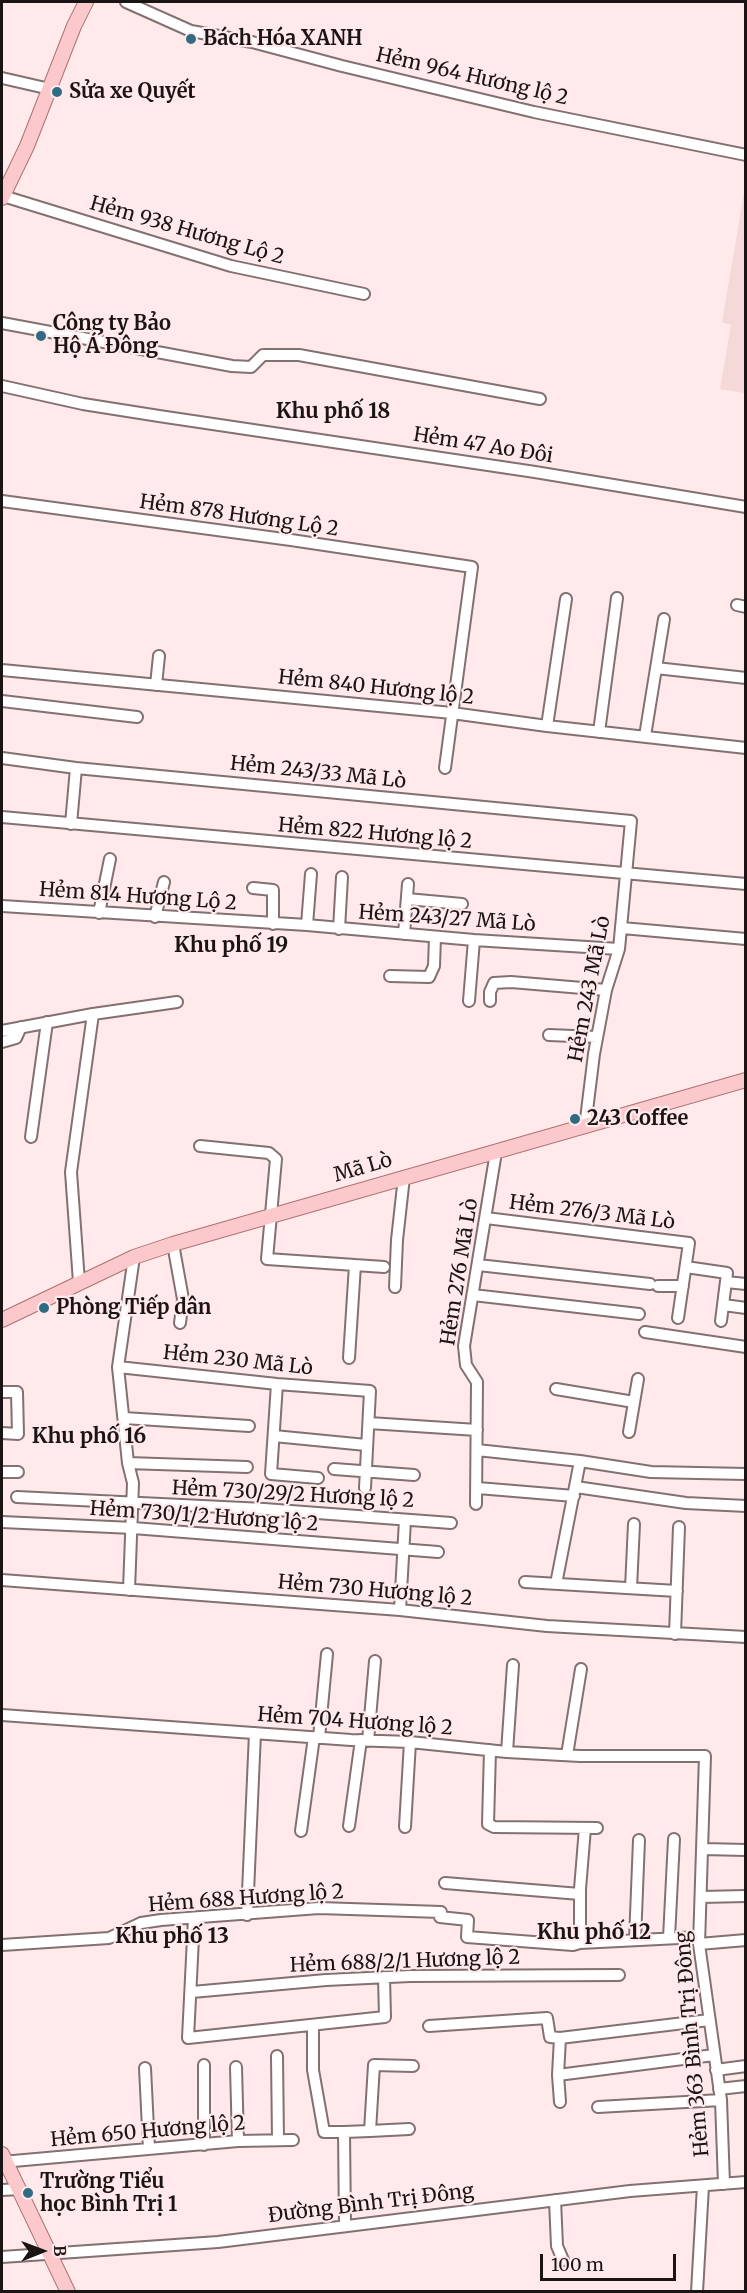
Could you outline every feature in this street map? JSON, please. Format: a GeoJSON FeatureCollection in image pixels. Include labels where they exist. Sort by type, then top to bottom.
{"type":"FeatureCollection","features":[{"type":"Feature","properties":{"kind":"main road"},"geometry":{"type":"LineString","coordinates":[[2,197],[27,146],[74,26],[86,2]]}},
{"type":"Feature","properties":{"kind":"main road","name":"Mã Lò"},"geometry":{"type":"LineString","coordinates":[[2,1320],[134,1257],[173,1244],[746,1080]]}},
{"type":"Feature","properties":{"kind":"main road"},"geometry":{"type":"LineString","coordinates":[[3,2159],[68,2292]]}},
{"type":"Feature","properties":{"kind":"street","name":"Hẻm 964 Hương lộ 2"},"geometry":{"type":"LineString","coordinates":[[126,2],[191,31],[252,42],[515,108],[746,155]]}},
{"type":"Feature","properties":{"kind":"street"},"geometry":{"type":"LineString","coordinates":[[2,78],[50,89]]}},
{"type":"Feature","properties":{"kind":"street","name":"Hẻm 938 Hương Lộ 2"},"geometry":{"type":"LineString","coordinates":[[2,197],[231,266],[364,294]]}},
{"type":"Feature","properties":{"kind":"street"},"geometry":{"type":"LineString","coordinates":[[2,323],[232,366],[251,367],[263,355],[299,355],[540,399]]}},
{"type":"Feature","properties":{"kind":"street","name":"Hẻm 47 Ao Đôi"},"geometry":{"type":"LineString","coordinates":[[2,386],[84,404],[535,472],[746,507]]}},
{"type":"Feature","properties":{"kind":"street","name":"Hẻm 878 Hương Lộ 2"},"geometry":{"type":"LineString","coordinates":[[2,501],[472,567],[452,713]]}},
{"type":"Feature","properties":{"kind":"street"},"geometry":{"type":"LineString","coordinates":[[599,732],[617,598]]}},
{"type":"Feature","properties":{"kind":"street"},"geometry":{"type":"LineString","coordinates":[[547,726],[566,599]]}},
{"type":"Feature","properties":{"kind":"street"},"geometry":{"type":"LineString","coordinates":[[645,736],[664,618]]}},
{"type":"Feature","properties":{"kind":"street"},"geometry":{"type":"LineString","coordinates":[[156,685],[159,656]]}},
{"type":"Feature","properties":{"kind":"street"},"geometry":{"type":"LineString","coordinates":[[656,668],[746,678]]}},
{"type":"Feature","properties":{"kind":"street","name":"Hẻm 840 Hương lộ 2"},"geometry":{"type":"LineString","coordinates":[[2,670],[452,713],[746,748]]}},
{"type":"Feature","properties":{"kind":"street"},"geometry":{"type":"LineString","coordinates":[[2,701],[137,717]]}},
{"type":"Feature","properties":{"kind":"street"},"geometry":{"type":"LineString","coordinates":[[445,768],[452,713]]}},
{"type":"Feature","properties":{"kind":"street","name":"Hẻm 243/33 Mã Lò"},"geometry":{"type":"LineString","coordinates":[[2,758],[76,768],[631,821]]}},
{"type":"Feature","properties":{"kind":"street"},"geometry":{"type":"LineString","coordinates":[[71,824],[76,768]]}},
{"type":"Feature","properties":{"kind":"street","name":"Hẻm 822 Hương lộ 2"},"geometry":{"type":"LineString","coordinates":[[2,817],[746,884]]}},
{"type":"Feature","properties":{"kind":"street","name":"Hẻm 243 Mã Lò"},"geometry":{"type":"LineString","coordinates":[[585,1127],[606,990],[620,949],[631,821]]}},
{"type":"Feature","properties":{"kind":"street"},"geometry":{"type":"LineString","coordinates":[[99,913],[110,859]]}},
{"type":"Feature","properties":{"kind":"street"},"geometry":{"type":"LineString","coordinates":[[307,925],[311,874]]}},
{"type":"Feature","properties":{"kind":"street"},"geometry":{"type":"LineString","coordinates":[[339,929],[342,877]]}},
{"type":"Feature","properties":{"kind":"street"},"geometry":{"type":"LineString","coordinates":[[155,917],[164,882]]}},
{"type":"Feature","properties":{"kind":"street"},"geometry":{"type":"LineString","coordinates":[[404,934],[408,884]]}},
{"type":"Feature","properties":{"kind":"street"},"geometry":{"type":"LineString","coordinates":[[254,888],[273,890],[273,924]]}},
{"type":"Feature","properties":{"kind":"street"},"geometry":{"type":"LineString","coordinates":[[406,899],[462,904]]}},
{"type":"Feature","properties":{"kind":"street","name":"Hẻm 814 Hương Lộ 2"},"geometry":{"type":"LineString","coordinates":[[2,906],[273,924]]}},
{"type":"Feature","properties":{"kind":"street","name":"Hẻm 243/27 Mã Lò"},"geometry":{"type":"LineString","coordinates":[[273,924],[620,949]]}},
{"type":"Feature","properties":{"kind":"street"},"geometry":{"type":"LineString","coordinates":[[622,928],[746,939]]}},
{"type":"Feature","properties":{"kind":"street"},"geometry":{"type":"LineString","coordinates":[[390,976],[429,977],[434,966],[435,937]]}},
{"type":"Feature","properties":{"kind":"street"},"geometry":{"type":"LineString","coordinates":[[469,1001],[474,940]]}},
{"type":"Feature","properties":{"kind":"street"},"geometry":{"type":"LineString","coordinates":[[490,1001],[490,992],[494,983],[511,982],[606,990]]}},
{"type":"Feature","properties":{"kind":"street"},"geometry":{"type":"LineString","coordinates":[[2,1031],[93,1014],[177,1002]]}},
{"type":"Feature","properties":{"kind":"street"},"geometry":{"type":"LineString","coordinates":[[79,1282],[71,1172],[93,1014]]}},
{"type":"Feature","properties":{"kind":"street"},"geometry":{"type":"LineString","coordinates":[[31,1137],[47,1022]]}},
{"type":"Feature","properties":{"kind":"street"},"geometry":{"type":"LineString","coordinates":[[2,1042],[16,1038],[21,1027]]}},
{"type":"Feature","properties":{"kind":"street"},"geometry":{"type":"LineString","coordinates":[[549,1035],[597,1037]]}},
{"type":"Feature","properties":{"kind":"street"},"geometry":{"type":"LineString","coordinates":[[200,1146],[273,1155],[276,1161],[267,1259],[384,1267]]}},
{"type":"Feature","properties":{"kind":"street","name":"Hẻm 276 Mã Lò"},"geometry":{"type":"LineString","coordinates":[[476,1504],[478,1488],[477,1382],[466,1365],[464,1346],[496,1152]]}},
{"type":"Feature","properties":{"kind":"street"},"geometry":{"type":"LineString","coordinates":[[395,1287],[397,1240],[404,1177]]}},
{"type":"Feature","properties":{"kind":"street","name":"Hẻm 276/3 Mã Lò"},"geometry":{"type":"LineString","coordinates":[[486,1218],[689,1243],[678,1318]]}},
{"type":"Feature","properties":{"kind":"street"},"geometry":{"type":"LineString","coordinates":[[173,1244],[183,1299],[180,1323]]}},
{"type":"Feature","properties":{"kind":"street"},"geometry":{"type":"LineString","coordinates":[[129,1590],[133,1483],[128,1463],[118,1367],[134,1257]]}},
{"type":"Feature","properties":{"kind":"street"},"geometry":{"type":"LineString","coordinates":[[349,1358],[355,1265]]}},
{"type":"Feature","properties":{"kind":"street"},"geometry":{"type":"LineString","coordinates":[[478,1265],[654,1285],[683,1286]]}},
{"type":"Feature","properties":{"kind":"street"},"geometry":{"type":"LineString","coordinates":[[686,1267],[727,1273],[721,1321]]}},
{"type":"Feature","properties":{"kind":"street"},"geometry":{"type":"LineString","coordinates":[[726,1282],[746,1284]]}},
{"type":"Feature","properties":{"kind":"street"},"geometry":{"type":"LineString","coordinates":[[473,1295],[639,1314]]}},
{"type":"Feature","properties":{"kind":"street"},"geometry":{"type":"LineString","coordinates":[[724,1305],[746,1308]]}},
{"type":"Feature","properties":{"kind":"street"},"geometry":{"type":"LineString","coordinates":[[645,1332],[746,1347]]}},
{"type":"Feature","properties":{"kind":"street","name":"Hẻm 230 Mã Lò"},"geometry":{"type":"LineString","coordinates":[[118,1367],[370,1391],[365,1488]]}},
{"type":"Feature","properties":{"kind":"street"},"geometry":{"type":"LineString","coordinates":[[629,1432],[638,1379]]}},
{"type":"Feature","properties":{"kind":"street"},"geometry":{"type":"LineString","coordinates":[[278,1384],[271,1474],[318,1478]]}},
{"type":"Feature","properties":{"kind":"street"},"geometry":{"type":"LineString","coordinates":[[556,1389],[634,1402]]}},
{"type":"Feature","properties":{"kind":"street"},"geometry":{"type":"LineString","coordinates":[[2,1392],[17,1392],[18,1434],[2,1432]]}},
{"type":"Feature","properties":{"kind":"street"},"geometry":{"type":"LineString","coordinates":[[124,1418],[249,1426]]}},
{"type":"Feature","properties":{"kind":"street"},"geometry":{"type":"LineString","coordinates":[[369,1423],[477,1430]]}},
{"type":"Feature","properties":{"kind":"street"},"geometry":{"type":"LineString","coordinates":[[274,1436],[366,1445]]}},
{"type":"Feature","properties":{"kind":"street"},"geometry":{"type":"LineString","coordinates":[[477,1450],[580,1461],[651,1472],[746,1474]]}},
{"type":"Feature","properties":{"kind":"street"},"geometry":{"type":"LineString","coordinates":[[556,1584],[580,1461]]}},
{"type":"Feature","properties":{"kind":"street"},"geometry":{"type":"LineString","coordinates":[[128,1463],[247,1467]]}},
{"type":"Feature","properties":{"kind":"street"},"geometry":{"type":"LineString","coordinates":[[334,1469],[414,1475]]}},
{"type":"Feature","properties":{"kind":"street"},"geometry":{"type":"LineString","coordinates":[[2,1472],[18,1472]]}},
{"type":"Feature","properties":{"kind":"street"},"geometry":{"type":"LineString","coordinates":[[478,1488],[575,1492],[686,1503],[746,1506]]}},
{"type":"Feature","properties":{"kind":"street","name":"Hẻm 730/29/2 Hương lộ 2"},"geometry":{"type":"LineString","coordinates":[[17,1497],[264,1509],[451,1523]]}},
{"type":"Feature","properties":{"kind":"street"},"geometry":{"type":"LineString","coordinates":[[400,1610],[405,1520]]}},
{"type":"Feature","properties":{"kind":"street","name":"Hẻm 730/1/2 Hương lộ 2"},"geometry":{"type":"LineString","coordinates":[[2,1522],[133,1528],[438,1552]]}},
{"type":"Feature","properties":{"kind":"street"},"geometry":{"type":"LineString","coordinates":[[631,1588],[634,1524]]}},
{"type":"Feature","properties":{"kind":"street"},"geometry":{"type":"LineString","coordinates":[[675,1634],[679,1527]]}},
{"type":"Feature","properties":{"kind":"street","name":"Hẻm 730 Hương lộ 2"},"geometry":{"type":"LineString","coordinates":[[2,1580],[400,1610],[547,1626],[745,1637]]}},
{"type":"Feature","properties":{"kind":"street"},"geometry":{"type":"LineString","coordinates":[[525,1582],[677,1591]]}},
{"type":"Feature","properties":{"kind":"street"},"geometry":{"type":"LineString","coordinates":[[302,1832],[327,1654]]}},
{"type":"Feature","properties":{"kind":"street"},"geometry":{"type":"LineString","coordinates":[[349,1826],[375,1661]]}},
{"type":"Feature","properties":{"kind":"street"},"geometry":{"type":"LineString","coordinates":[[507,1752],[513,1665]]}},
{"type":"Feature","properties":{"kind":"street"},"geometry":{"type":"LineString","coordinates":[[567,1755],[581,1668]]}},
{"type":"Feature","properties":{"kind":"street","name":"Hẻm 704 Hương lộ 2"},"geometry":{"type":"LineString","coordinates":[[2,1715],[410,1742],[507,1752],[705,1756]]}},
{"type":"Feature","properties":{"kind":"street"},"geometry":{"type":"LineString","coordinates":[[247,1915],[255,1733]]}},
{"type":"Feature","properties":{"kind":"street"},"geometry":{"type":"LineString","coordinates":[[405,1827],[410,1742]]}},
{"type":"Feature","properties":{"kind":"street"},"geometry":{"type":"LineString","coordinates":[[490,1750],[488,1824],[494,1827],[591,1828],[580,1894],[579,1943],[669,1938],[746,1940]]}},
{"type":"Feature","properties":{"kind":"street","name":"Hẻm 363 Bình Trị Đông"},"geometry":{"type":"LineString","coordinates":[[705,1756],[699,1940],[720,2095],[724,2184]]}},
{"type":"Feature","properties":{"kind":"street"},"geometry":{"type":"LineString","coordinates":[[669,1938],[674,1839]]}},
{"type":"Feature","properties":{"kind":"street"},"geometry":{"type":"LineString","coordinates":[[635,1940],[639,1840]]}},
{"type":"Feature","properties":{"kind":"street"},"geometry":{"type":"LineString","coordinates":[[703,1850],[746,1850]]}},
{"type":"Feature","properties":{"kind":"street"},"geometry":{"type":"LineString","coordinates":[[445,1883],[580,1894]]}},
{"type":"Feature","properties":{"kind":"street"},"geometry":{"type":"LineString","coordinates":[[701,1898],[746,1896]]}},
{"type":"Feature","properties":{"kind":"street","name":"Hẻm 688 Hương lộ 2"},"geometry":{"type":"LineString","coordinates":[[2,1945],[109,1938],[141,1923],[319,1908],[441,1912],[440,1917],[468,1920],[467,1937],[573,1945],[579,1943]]}},
{"type":"Feature","properties":{"kind":"street"},"geometry":{"type":"LineString","coordinates":[[194,1918],[188,2038],[386,2017],[384,1977]]}},
{"type":"Feature","properties":{"kind":"street","name":"Hẻm 688/2/1 Hương lộ 2"},"geometry":{"type":"LineString","coordinates":[[192,1992],[384,1977],[619,1975]]}},
{"type":"Feature","properties":{"kind":"street"},"geometry":{"type":"LineString","coordinates":[[429,2026],[547,2018],[550,2037],[560,2038],[709,2020]]}},
{"type":"Feature","properties":{"kind":"street"},"geometry":{"type":"LineString","coordinates":[[313,2025],[313,2070],[324,2132],[409,2129]]}},
{"type":"Feature","properties":{"kind":"street"},"geometry":{"type":"LineString","coordinates":[[560,2038],[558,2074],[560,2102]]}},
{"type":"Feature","properties":{"kind":"street"},"geometry":{"type":"LineString","coordinates":[[558,2074],[714,2055]]}},
{"type":"Feature","properties":{"kind":"street"},"geometry":{"type":"LineString","coordinates":[[277,2056],[278,2140]]}},
{"type":"Feature","properties":{"kind":"street"},"geometry":{"type":"LineString","coordinates":[[204,2065],[204,2145]]}},
{"type":"Feature","properties":{"kind":"street"},"geometry":{"type":"LineString","coordinates":[[370,2131],[374,2066],[413,2066]]}},
{"type":"Feature","properties":{"kind":"street"},"geometry":{"type":"LineString","coordinates":[[716,2070],[746,2066]]}},
{"type":"Feature","properties":{"kind":"street"},"geometry":{"type":"LineString","coordinates":[[236,2067],[238,2141]]}},
{"type":"Feature","properties":{"kind":"street"},"geometry":{"type":"LineString","coordinates":[[145,2068],[149,2149]]}},
{"type":"Feature","properties":{"kind":"street"},"geometry":{"type":"LineString","coordinates":[[598,2107],[720,2095],[746,2086]]}},
{"type":"Feature","properties":{"kind":"street"},"geometry":{"type":"LineString","coordinates":[[344,2132],[345,2226]]}},
{"type":"Feature","properties":{"kind":"street","name":"Hẻm 650 Hương lộ 2"},"geometry":{"type":"LineString","coordinates":[[3,2159],[238,2141],[293,2140]]}},
{"type":"Feature","properties":{"kind":"street","name":"Đường Bình Trị Đông"},"geometry":{"type":"LineString","coordinates":[[2,2257],[218,2242],[555,2200],[746,2182]]}},
{"type":"Feature","properties":{"kind":"street"},"geometry":{"type":"LineString","coordinates":[[698,2292],[703,2186]]}},
{"type":"Feature","properties":{"kind":"street"},"geometry":{"type":"LineString","coordinates":[[2,2190],[19,2188]]}},
{"type":"Feature","properties":{"kind":"street"},"geometry":{"type":"LineString","coordinates":[[555,2200],[557,2246],[563,2260]]}},
{"type":"Feature","properties":{"kind":"shaded area"},"geometry":{"type":"Polygon","coordinates":[[[745,187],[745,393],[720,389],[731,325],[722,322],[745,187]]]}},
{"type":"Feature","properties":{"kind":"place","name":"Bách Hóa XANH"},"geometry":{"type":"Point","coordinates":[191,39]}},
{"type":"Feature","properties":{"kind":"place","name":"Sửa xe Quyết"},"geometry":{"type":"Point","coordinates":[57,92]}},
{"type":"Feature","properties":{"kind":"place","name":"Công ty Bảo Hộ Á Đông"},"geometry":{"type":"Point","coordinates":[41,336]}},
{"type":"Feature","properties":{"kind":"place","name":"243 Coffee"},"geometry":{"type":"Point","coordinates":[575,1119]}},
{"type":"Feature","properties":{"kind":"place","name":"Phòng Tiếp dân"},"geometry":{"type":"Point","coordinates":[44,1308]}},
{"type":"Feature","properties":{"kind":"place","name":"Trường Tiểu học Bình Trị 1"},"geometry":{"type":"Point","coordinates":[28,2193]}},
{"type":"Feature","properties":{"kind":"district","name":"Khu phố 18"},"geometry":{"type":"Point","coordinates":[333,412]}},
{"type":"Feature","properties":{"kind":"district","name":"Khu phố 19"},"geometry":{"type":"Point","coordinates":[231,946]}},
{"type":"Feature","properties":{"kind":"district","name":"Khu phố 16"},"geometry":{"type":"Point","coordinates":[89,1437]}},
{"type":"Feature","properties":{"kind":"district","name":"Khu phố 12"},"geometry":{"type":"Point","coordinates":[594,1933]}},
{"type":"Feature","properties":{"kind":"district","name":"Khu phố 13"},"geometry":{"type":"Point","coordinates":[172,1937]}}]}
